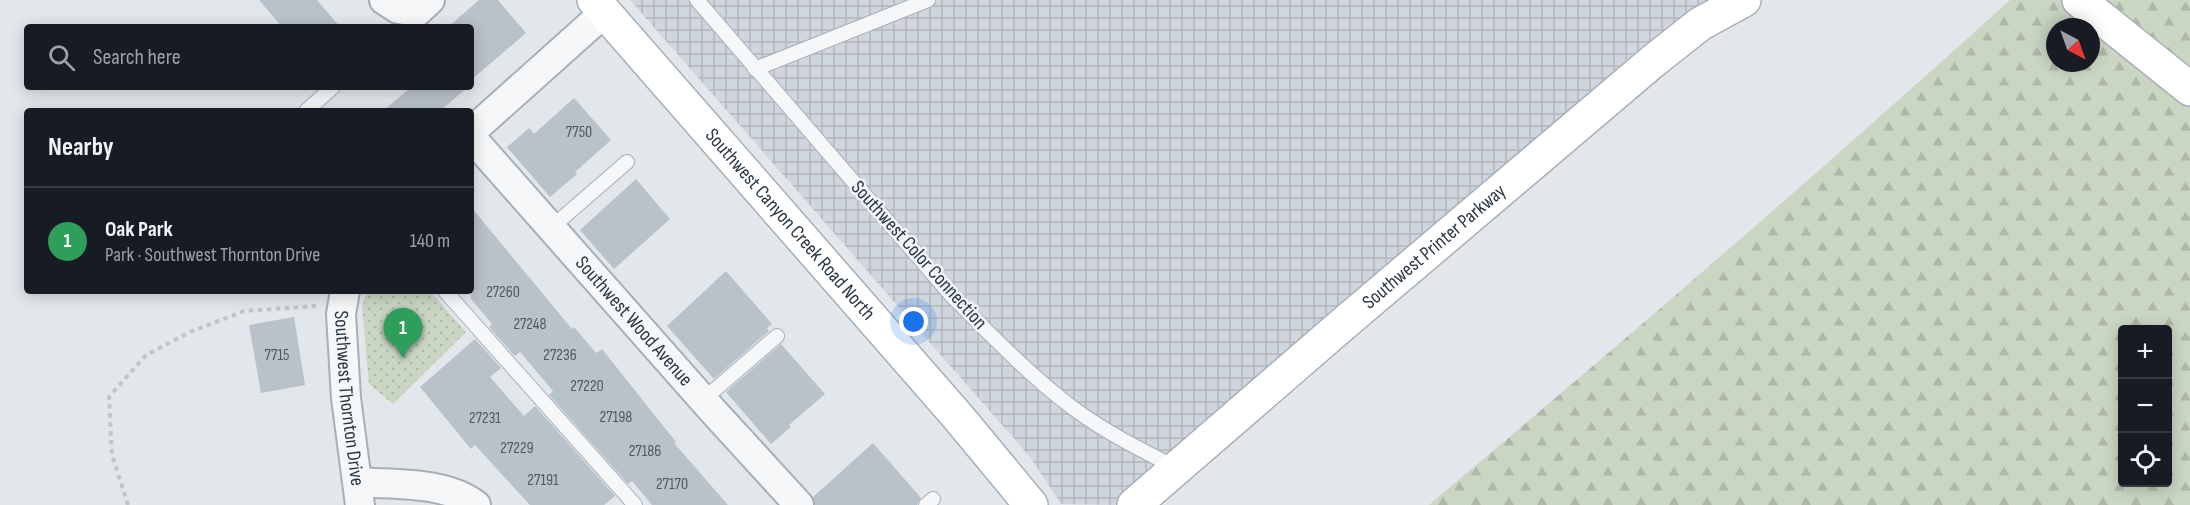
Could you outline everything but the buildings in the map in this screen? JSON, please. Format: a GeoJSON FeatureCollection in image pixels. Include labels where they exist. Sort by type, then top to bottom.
{"type":"FeatureCollection","features":[{"type":"Feature","properties":{"kind":"street"},"geometry":{"type":"LineString","coordinates":[[384,0],[398,9],[415,13]]}},
{"type":"Feature","properties":{"kind":"street","name":"Southwest Printer Parkway"},"geometry":{"type":"LineString","coordinates":[[1134,505],[1644,68],[1700,24],[1744,0]]}},
{"type":"Feature","properties":{"kind":"street"},"geometry":{"type":"LineString","coordinates":[[2079,0],[2190,89]]}},
{"type":"Feature","properties":{"kind":"street"},"geometry":{"type":"LineString","coordinates":[[474,129],[600,6]]}},
{"type":"Feature","properties":{"kind":"street","name":"Southwest Canyon Creek Road North"},"geometry":{"type":"LineString","coordinates":[[600,6],[944,401],[1031,505]]}},
{"type":"Feature","properties":{"kind":"street","name":"Southwest Wood Avenue"},"geometry":{"type":"LineString","coordinates":[[474,140],[703,400],[799,505]]}},
{"type":"Feature","properties":{"kind":"street","name":"Southwest Thornton Drive"},"geometry":{"type":"LineString","coordinates":[[344,294],[341,314],[346,398],[359,494]]}},
{"type":"Feature","properties":{"kind":"street"},"geometry":{"type":"LineString","coordinates":[[359,494],[446,490],[476,505]]}},
{"type":"Feature","properties":{"kind":"lane","name":"Southwest Color Connection"},"geometry":{"type":"LineString","coordinates":[[697,0],[951,295],[992,336],[1073,408],[1126,442],[1177,468]]}},
{"type":"Feature","properties":{"kind":"lane"},"geometry":{"type":"LineString","coordinates":[[755,69],[928,0]]}},
{"type":"Feature","properties":{"kind":"lane"},"geometry":{"type":"LineString","coordinates":[[309,108],[330,90]]}},
{"type":"Feature","properties":{"kind":"lane"},"geometry":{"type":"LineString","coordinates":[[552,227],[627,162]]}},
{"type":"Feature","properties":{"kind":"lane"},"geometry":{"type":"LineString","coordinates":[[448,294],[635,505]]}},
{"type":"Feature","properties":{"kind":"lane"},"geometry":{"type":"LineString","coordinates":[[703,400],[777,336]]}},
{"type":"Feature","properties":{"kind":"path"},"geometry":{"type":"LineString","coordinates":[[128,505],[112,455],[109,397],[146,355],[190,332],[244,311],[319,305]]}},
{"type":"Feature","properties":{"kind":"shaded area"},"geometry":{"type":"Polygon","coordinates":[[[630,0],[1709,0],[1635,52],[1115,505],[1061,504],[1030,457],[630,0]]]}},
{"type":"Feature","properties":{"kind":"green space"},"geometry":{"type":"Polygon","coordinates":[[[2010,0],[2190,0],[2190,505],[1429,505],[1576,381],[1867,128],[2010,0]]]}},
{"type":"Feature","properties":{"kind":"green space"},"geometry":{"type":"Polygon","coordinates":[[[366,294],[433,294],[466,332],[393,404],[369,384],[362,306],[366,294]]]}},
{"type":"Feature","properties":{"kind":"place","name":"Oak Park"},"geometry":{"type":"Point","coordinates":[403,358]}}]}
